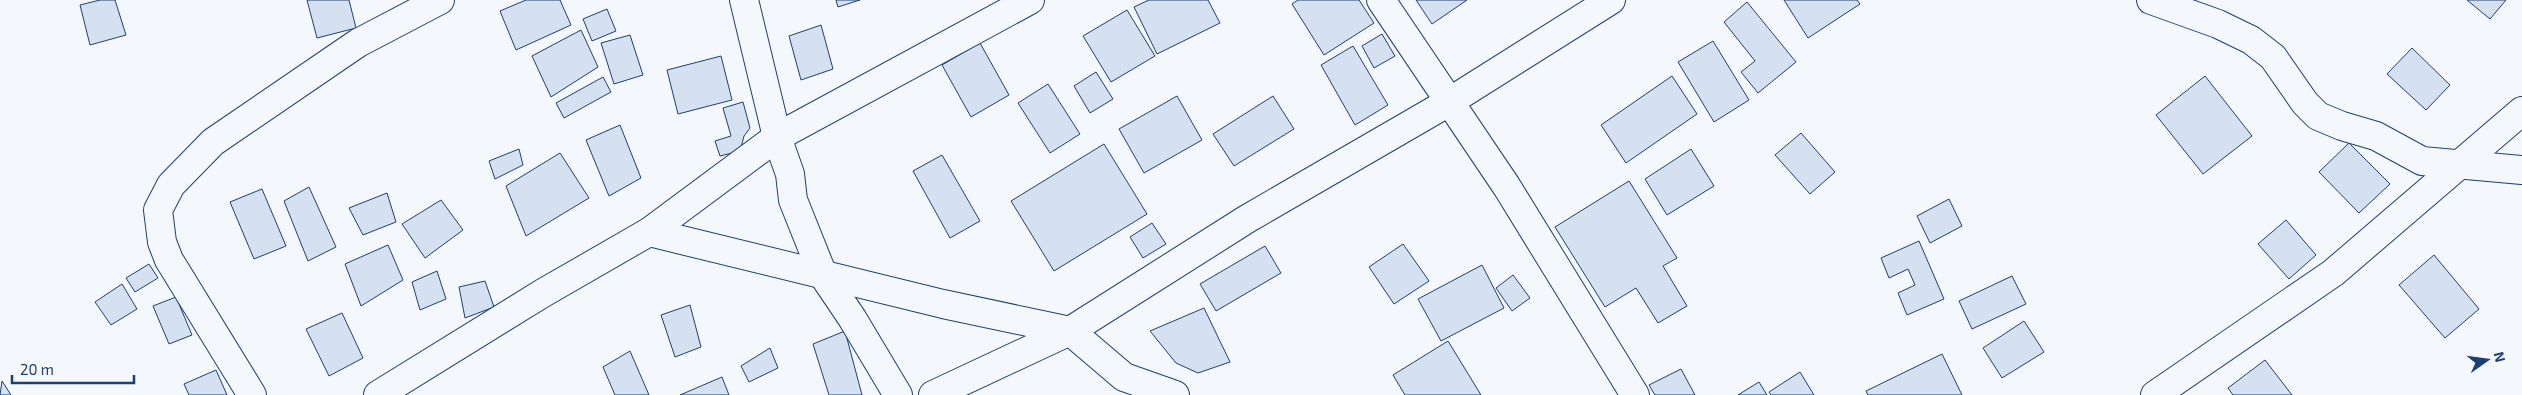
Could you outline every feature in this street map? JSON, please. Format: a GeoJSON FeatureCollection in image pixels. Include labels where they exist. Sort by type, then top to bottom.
{"type":"FeatureCollection","features":[{"type":"Feature","properties":{"kind":"street"},"geometry":{"type":"LineString","coordinates":[[252,395],[169,260],[162,242],[158,210],[171,185],[213,142],[358,43],[440,0]]}},
{"type":"Feature","properties":{"kind":"street"},"geometry":{"type":"LineString","coordinates":[[744,0],[777,137],[790,174],[793,200],[823,275],[852,318],[898,395]]}},
{"type":"Feature","properties":{"kind":"street"},"geometry":{"type":"LineString","coordinates":[[378,395],[542,293],[649,232],[777,137],[1030,0]]}},
{"type":"Feature","properties":{"kind":"street"},"geometry":{"type":"LineString","coordinates":[[1381,0],[1556,263],[1635,395]]}},
{"type":"Feature","properties":{"kind":"street"},"geometry":{"type":"LineString","coordinates":[[932,395],[1070,331],[1247,219],[1449,102],[1611,0]]}},
{"type":"Feature","properties":{"kind":"street"},"geometry":{"type":"LineString","coordinates":[[2151,0],[2218,24],[2251,40],[2273,57],[2305,103],[2318,116],[2342,126],[2376,136],[2422,161],[2522,170]]}},
{"type":"Feature","properties":{"kind":"street"},"geometry":{"type":"LineString","coordinates":[[2155,395],[2333,274],[2522,111]]}},
{"type":"Feature","properties":{"kind":"street"},"geometry":{"type":"LineString","coordinates":[[649,232],[943,304],[1070,331],[1124,377],[1175,395]]}},
{"type":"Feature","properties":{"kind":"building"},"geometry":{"type":"Polygon","coordinates":[[[100,0],[115,0],[126,35],[90,45],[80,5],[100,0]]]}},
{"type":"Feature","properties":{"kind":"building"},"geometry":{"type":"Polygon","coordinates":[[[307,0],[349,0],[356,28],[317,38],[307,0]]]}},
{"type":"Feature","properties":{"kind":"building"},"geometry":{"type":"Polygon","coordinates":[[[526,0],[560,0],[571,25],[516,50],[500,11],[526,0]]]}},
{"type":"Feature","properties":{"kind":"building"},"geometry":{"type":"Polygon","coordinates":[[[836,0],[860,0],[838,7],[836,0]]]}},
{"type":"Feature","properties":{"kind":"building"},"geometry":{"type":"Polygon","coordinates":[[[1149,0],[1208,0],[1220,23],[1157,54],[1134,7],[1149,0]]]}},
{"type":"Feature","properties":{"kind":"building"},"geometry":{"type":"Polygon","coordinates":[[[1298,0],[1359,0],[1374,23],[1324,55],[1292,4],[1298,0]]]}},
{"type":"Feature","properties":{"kind":"building"},"geometry":{"type":"Polygon","coordinates":[[[1416,0],[1467,0],[1432,24],[1416,0]]]}},
{"type":"Feature","properties":{"kind":"building"},"geometry":{"type":"Polygon","coordinates":[[[1784,0],[1857,0],[1860,4],[1808,38],[1784,0]]]}},
{"type":"Feature","properties":{"kind":"building"},"geometry":{"type":"Polygon","coordinates":[[[2467,0],[2506,0],[2490,19],[2467,0]]]}},
{"type":"Feature","properties":{"kind":"building"},"geometry":{"type":"Polygon","coordinates":[[[1747,2],[1796,62],[1758,93],[1741,72],[1755,61],[1724,22],[1747,2]]]}},
{"type":"Feature","properties":{"kind":"building"},"geometry":{"type":"Polygon","coordinates":[[[607,9],[616,31],[592,41],[583,19],[607,9]]]}},
{"type":"Feature","properties":{"kind":"building"},"geometry":{"type":"Polygon","coordinates":[[[1127,10],[1155,56],[1111,82],[1083,36],[1127,10]]]}},
{"type":"Feature","properties":{"kind":"building"},"geometry":{"type":"Polygon","coordinates":[[[821,25],[833,69],[801,80],[789,36],[821,25]]]}},
{"type":"Feature","properties":{"kind":"building"},"geometry":{"type":"Polygon","coordinates":[[[581,30],[598,67],[551,97],[532,56],[581,30]]]}},
{"type":"Feature","properties":{"kind":"building"},"geometry":{"type":"Polygon","coordinates":[[[1382,34],[1395,56],[1374,68],[1362,46],[1382,34]]]}},
{"type":"Feature","properties":{"kind":"building"},"geometry":{"type":"Polygon","coordinates":[[[630,35],[643,75],[614,84],[601,43],[630,35]]]}},
{"type":"Feature","properties":{"kind":"building"},"geometry":{"type":"Polygon","coordinates":[[[1713,41],[1749,100],[1714,122],[1678,62],[1713,41]]]}},
{"type":"Feature","properties":{"kind":"building"},"geometry":{"type":"Polygon","coordinates":[[[980,43],[1009,95],[971,117],[942,65],[980,43]]]}},
{"type":"Feature","properties":{"kind":"building"},"geometry":{"type":"Polygon","coordinates":[[[1353,46],[1388,105],[1355,125],[1321,65],[1353,46]]]}},
{"type":"Feature","properties":{"kind":"building"},"geometry":{"type":"Polygon","coordinates":[[[2412,48],[2450,85],[2426,110],[2387,74],[2412,48]]]}},
{"type":"Feature","properties":{"kind":"building"},"geometry":{"type":"Polygon","coordinates":[[[721,56],[732,100],[678,114],[667,70],[721,56]]]}},
{"type":"Feature","properties":{"kind":"building"},"geometry":{"type":"Polygon","coordinates":[[[1096,72],[1113,99],[1090,113],[1074,86],[1096,72]]]}},
{"type":"Feature","properties":{"kind":"building"},"geometry":{"type":"Polygon","coordinates":[[[1672,76],[1697,114],[1626,163],[1601,125],[1672,76]]]}},
{"type":"Feature","properties":{"kind":"building"},"geometry":{"type":"Polygon","coordinates":[[[2205,76],[2252,136],[2203,174],[2156,115],[2205,76]]]}},
{"type":"Feature","properties":{"kind":"building"},"geometry":{"type":"Polygon","coordinates":[[[603,77],[611,92],[564,118],[556,103],[603,77]]]}},
{"type":"Feature","properties":{"kind":"building"},"geometry":{"type":"Polygon","coordinates":[[[1048,84],[1080,134],[1050,153],[1018,103],[1048,84]]]}},
{"type":"Feature","properties":{"kind":"building"},"geometry":{"type":"Polygon","coordinates":[[[1177,96],[1202,140],[1144,173],[1119,129],[1177,96]]]}},
{"type":"Feature","properties":{"kind":"building"},"geometry":{"type":"Polygon","coordinates":[[[1273,96],[1294,129],[1234,166],[1213,134],[1273,96]]]}},
{"type":"Feature","properties":{"kind":"building"},"geometry":{"type":"Polygon","coordinates":[[[743,102],[750,128],[744,136],[740,151],[720,156],[715,141],[731,136],[723,108],[743,102]]]}},
{"type":"Feature","properties":{"kind":"building"},"geometry":{"type":"Polygon","coordinates":[[[620,125],[641,178],[609,196],[586,140],[620,125]]]}},
{"type":"Feature","properties":{"kind":"building"},"geometry":{"type":"Polygon","coordinates":[[[1801,133],[1835,172],[1810,194],[1775,155],[1801,133]]]}},
{"type":"Feature","properties":{"kind":"building"},"geometry":{"type":"Polygon","coordinates":[[[2349,143],[2390,184],[2359,213],[2319,172],[2349,143]]]}},
{"type":"Feature","properties":{"kind":"building"},"geometry":{"type":"Polygon","coordinates":[[[1104,144],[1147,214],[1054,271],[1011,201],[1104,144]]]}},
{"type":"Feature","properties":{"kind":"building"},"geometry":{"type":"Polygon","coordinates":[[[519,149],[523,165],[495,179],[489,161],[519,149]]]}},
{"type":"Feature","properties":{"kind":"building"},"geometry":{"type":"Polygon","coordinates":[[[1691,149],[1714,186],[1667,215],[1645,179],[1691,149]]]}},
{"type":"Feature","properties":{"kind":"building"},"geometry":{"type":"Polygon","coordinates":[[[560,153],[589,198],[526,236],[506,186],[560,153]]]}},
{"type":"Feature","properties":{"kind":"building"},"geometry":{"type":"Polygon","coordinates":[[[942,155],[980,221],[950,238],[913,171],[942,155]]]}},
{"type":"Feature","properties":{"kind":"building"},"geometry":{"type":"Polygon","coordinates":[[[1629,181],[1677,258],[1663,266],[1687,306],[1658,323],[1636,288],[1605,307],[1555,227],[1629,181]]]}},
{"type":"Feature","properties":{"kind":"building"},"geometry":{"type":"Polygon","coordinates":[[[309,187],[336,247],[308,261],[284,201],[309,187]]]}},
{"type":"Feature","properties":{"kind":"building"},"geometry":{"type":"Polygon","coordinates":[[[262,189],[286,246],[254,259],[230,202],[262,189]]]}},
{"type":"Feature","properties":{"kind":"building"},"geometry":{"type":"Polygon","coordinates":[[[387,193],[396,222],[363,235],[349,208],[387,193]]]}},
{"type":"Feature","properties":{"kind":"building"},"geometry":{"type":"Polygon","coordinates":[[[1949,199],[1962,226],[1930,243],[1917,216],[1949,199]]]}},
{"type":"Feature","properties":{"kind":"building"},"geometry":{"type":"Polygon","coordinates":[[[441,200],[463,230],[425,258],[402,224],[441,200]]]}},
{"type":"Feature","properties":{"kind":"building"},"geometry":{"type":"Polygon","coordinates":[[[2286,220],[2316,255],[2289,279],[2258,244],[2286,220]]]}},
{"type":"Feature","properties":{"kind":"building"},"geometry":{"type":"Polygon","coordinates":[[[1152,223],[1166,244],[1143,258],[1130,237],[1152,223]]]}},
{"type":"Feature","properties":{"kind":"building"},"geometry":{"type":"Polygon","coordinates":[[[1919,241],[1944,299],[1907,315],[1898,293],[1915,285],[1908,269],[1889,278],[1881,258],[1919,241]]]}},
{"type":"Feature","properties":{"kind":"building"},"geometry":{"type":"Polygon","coordinates":[[[1403,244],[1429,281],[1394,304],[1369,267],[1403,244]]]}},
{"type":"Feature","properties":{"kind":"building"},"geometry":{"type":"Polygon","coordinates":[[[388,245],[403,280],[361,306],[345,264],[388,245]]]}},
{"type":"Feature","properties":{"kind":"building"},"geometry":{"type":"Polygon","coordinates":[[[1265,246],[1281,273],[1216,311],[1200,284],[1265,246]]]}},
{"type":"Feature","properties":{"kind":"building"},"geometry":{"type":"Polygon","coordinates":[[[2434,255],[2479,309],[2445,338],[2399,285],[2434,255]]]}},
{"type":"Feature","properties":{"kind":"building"},"geometry":{"type":"Polygon","coordinates":[[[149,264],[158,278],[135,292],[126,278],[149,264]]]}},
{"type":"Feature","properties":{"kind":"building"},"geometry":{"type":"Polygon","coordinates":[[[1482,265],[1504,308],[1441,341],[1418,299],[1482,265]]]}},
{"type":"Feature","properties":{"kind":"building"},"geometry":{"type":"Polygon","coordinates":[[[437,271],[446,299],[420,310],[412,282],[437,271]]]}},
{"type":"Feature","properties":{"kind":"building"},"geometry":{"type":"Polygon","coordinates":[[[1513,275],[1530,298],[1512,311],[1496,288],[1513,275]]]}},
{"type":"Feature","properties":{"kind":"building"},"geometry":{"type":"Polygon","coordinates":[[[2012,276],[2026,304],[1972,329],[1959,301],[2012,276]]]}},
{"type":"Feature","properties":{"kind":"building"},"geometry":{"type":"Polygon","coordinates":[[[485,281],[494,307],[465,318],[459,287],[485,281]]]}},
{"type":"Feature","properties":{"kind":"building"},"geometry":{"type":"Polygon","coordinates":[[[122,284],[137,309],[111,325],[95,302],[122,284]]]}},
{"type":"Feature","properties":{"kind":"building"},"geometry":{"type":"Polygon","coordinates":[[[176,297],[192,335],[169,344],[153,306],[176,297]]]}},
{"type":"Feature","properties":{"kind":"building"},"geometry":{"type":"Polygon","coordinates":[[[690,305],[701,347],[675,357],[661,315],[690,305]]]}},
{"type":"Feature","properties":{"kind":"building"},"geometry":{"type":"Polygon","coordinates":[[[1204,308],[1230,362],[1198,373],[1176,363],[1150,331],[1204,308]]]}},
{"type":"Feature","properties":{"kind":"building"},"geometry":{"type":"Polygon","coordinates":[[[342,313],[363,358],[329,376],[306,329],[342,313]]]}},
{"type":"Feature","properties":{"kind":"building"},"geometry":{"type":"Polygon","coordinates":[[[2024,321],[2044,352],[2002,378],[1983,348],[2024,321]]]}},
{"type":"Feature","properties":{"kind":"building"},"geometry":{"type":"Polygon","coordinates":[[[845,331],[862,395],[829,395],[813,344],[845,331]]]}},
{"type":"Feature","properties":{"kind":"building"},"geometry":{"type":"Polygon","coordinates":[[[1448,341],[1481,395],[1405,395],[1393,375],[1448,341]]]}},
{"type":"Feature","properties":{"kind":"building"},"geometry":{"type":"Polygon","coordinates":[[[770,348],[778,368],[749,382],[741,366],[770,348]]]}},
{"type":"Feature","properties":{"kind":"building"},"geometry":{"type":"Polygon","coordinates":[[[630,351],[649,395],[615,395],[603,367],[630,351]]]}},
{"type":"Feature","properties":{"kind":"building"},"geometry":{"type":"Polygon","coordinates":[[[1942,354],[1962,395],[1868,395],[1866,391],[1942,354]]]}},
{"type":"Feature","properties":{"kind":"building"},"geometry":{"type":"Polygon","coordinates":[[[2265,360],[2292,395],[2233,395],[2228,388],[2265,360]]]}},
{"type":"Feature","properties":{"kind":"building"},"geometry":{"type":"Polygon","coordinates":[[[1681,369],[1695,395],[1655,395],[1649,385],[1681,369]]]}},
{"type":"Feature","properties":{"kind":"building"},"geometry":{"type":"Polygon","coordinates":[[[216,370],[227,395],[189,395],[184,384],[216,370]]]}},
{"type":"Feature","properties":{"kind":"building"},"geometry":{"type":"Polygon","coordinates":[[[1800,372],[1814,395],[1771,395],[1769,392],[1800,372]]]}},
{"type":"Feature","properties":{"kind":"building"},"geometry":{"type":"Polygon","coordinates":[[[722,377],[729,395],[680,395],[722,377]]]}},
{"type":"Feature","properties":{"kind":"building"},"geometry":{"type":"Polygon","coordinates":[[[2,381],[11,395],[0,395],[2,381]]]}},
{"type":"Feature","properties":{"kind":"building"},"geometry":{"type":"Polygon","coordinates":[[[1759,382],[1767,395],[1738,395],[1759,382]]]}}]}
